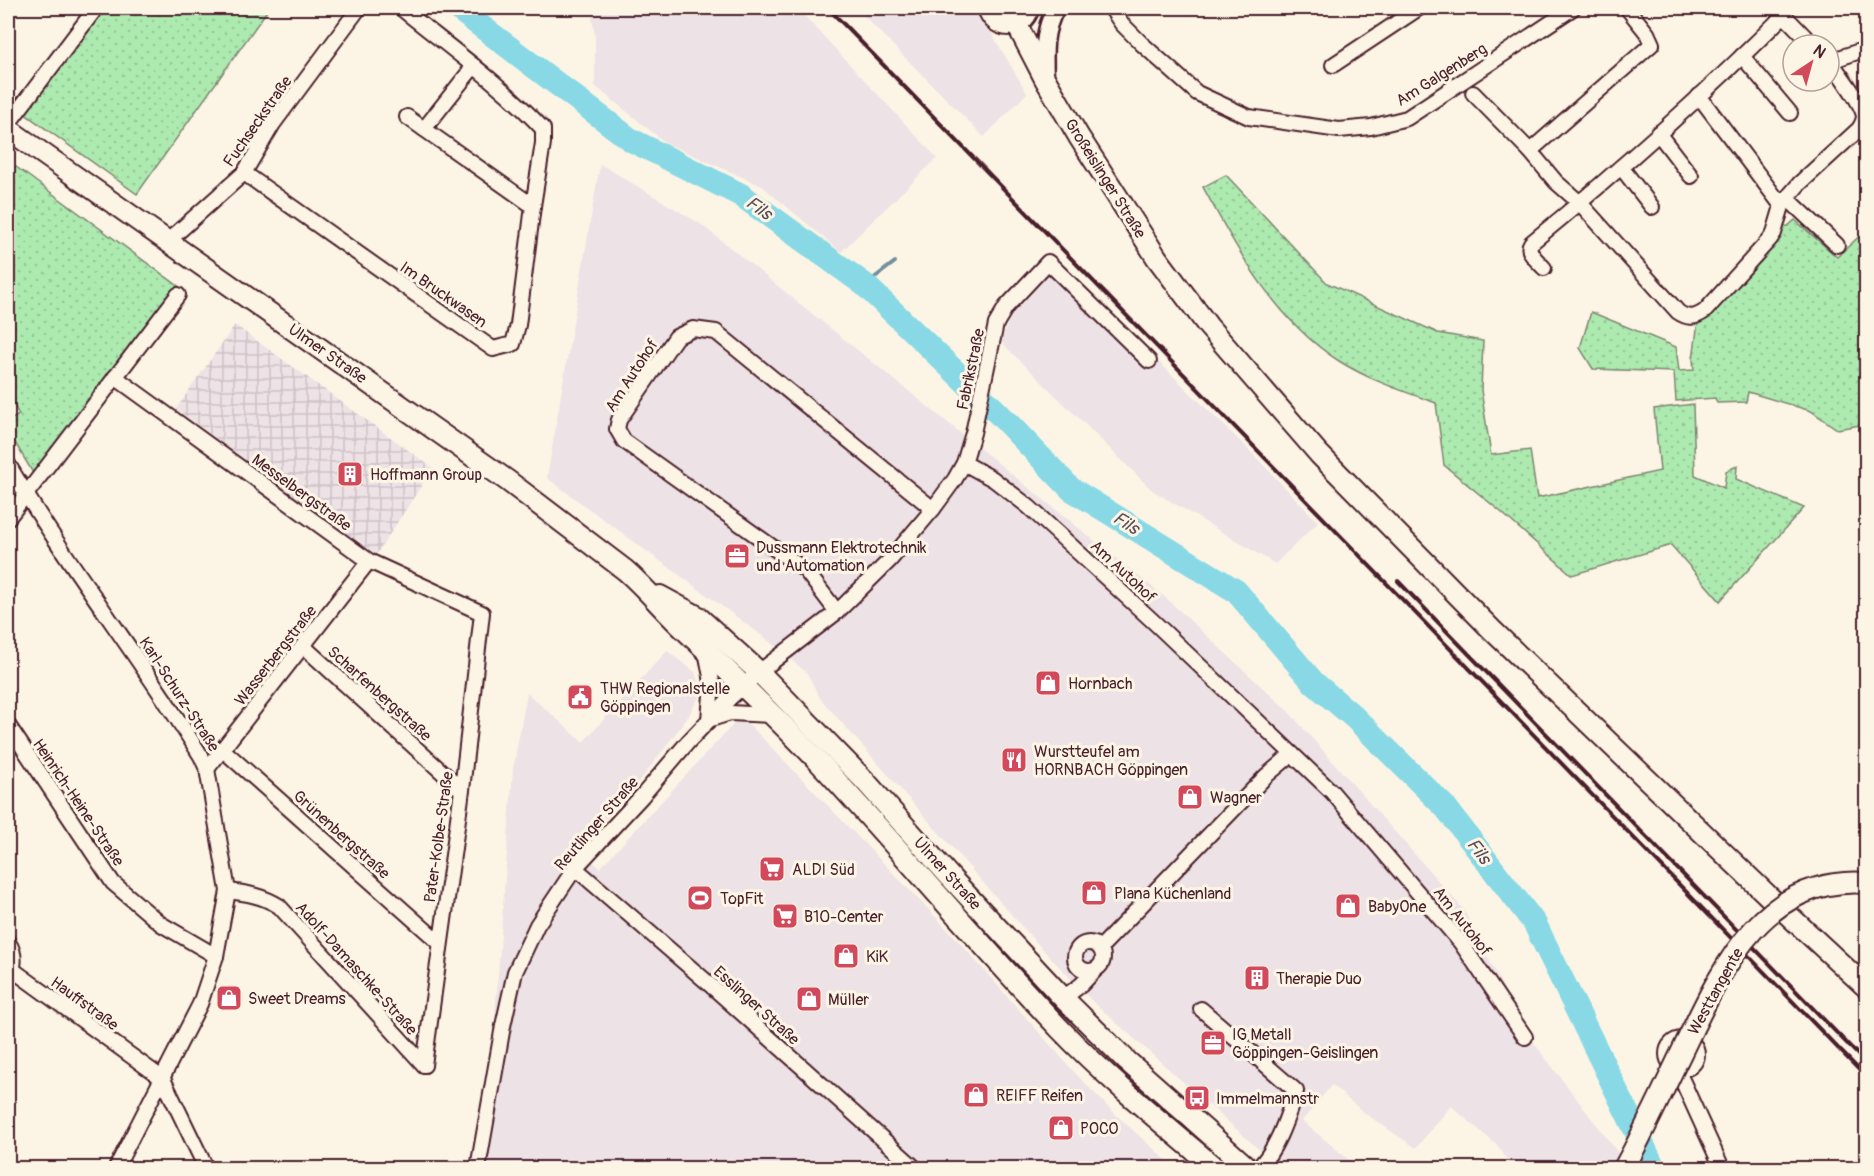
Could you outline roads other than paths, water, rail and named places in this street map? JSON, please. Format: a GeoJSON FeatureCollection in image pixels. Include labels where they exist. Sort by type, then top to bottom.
{"type":"FeatureCollection","features":[{"type":"Feature","properties":{"kind":"main road"},"geometry":{"type":"LineString","coordinates":[[988,8],[992,17],[997,21],[1010,25],[1017,23],[1027,15],[1029,8]]}},
{"type":"Feature","properties":{"kind":"main road","name":"Großeislinger Straße"},"geometry":{"type":"LineString","coordinates":[[1017,23],[1078,137],[1157,258],[1208,326],[1319,454],[1493,631],[1866,987]]}},
{"type":"Feature","properties":{"kind":"main road","name":"Ulmer Straße"},"geometry":{"type":"LineString","coordinates":[[8,129],[508,481],[642,586],[819,763],[1060,1029],[1110,1078],[1215,1168]]}},
{"type":"Feature","properties":{"kind":"main road","name":"Ulmer Straße"},"geometry":{"type":"LineString","coordinates":[[642,586],[697,616],[759,672],[865,781],[951,878],[1063,998],[1127,1061],[1248,1168]]}},
{"type":"Feature","properties":{"kind":"main road","name":"Westtangente"},"geometry":{"type":"LineString","coordinates":[[1624,1168],[1704,1006],[1737,949],[1760,922],[1790,899],[1823,885],[1845,882],[1866,883]]}},
{"type":"Feature","properties":{"kind":"street"},"geometry":{"type":"LineString","coordinates":[[8,124],[96,8]]}},
{"type":"Feature","properties":{"kind":"street","name":"Fuchseckstraße"},"geometry":{"type":"LineString","coordinates":[[168,241],[244,173],[273,124],[358,8]]}},
{"type":"Feature","properties":{"kind":"street","name":"Im Bruckwasen"},"geometry":{"type":"LineString","coordinates":[[244,173],[493,349],[513,344],[518,325],[543,129],[474,66],[401,8]]}},
{"type":"Feature","properties":{"kind":"street"},"geometry":{"type":"LineString","coordinates":[[1045,79],[1046,29],[1056,8]]}},
{"type":"Feature","properties":{"kind":"street","name":"Am Galgenberg"},"geometry":{"type":"LineString","coordinates":[[1111,8],[1122,24],[1142,44],[1197,93],[1249,117],[1339,130],[1371,127],[1407,118],[1567,9]]}},
{"type":"Feature","properties":{"kind":"street"},"geometry":{"type":"LineString","coordinates":[[1333,64],[1419,8]]}},
{"type":"Feature","properties":{"kind":"street"},"geometry":{"type":"LineString","coordinates":[[1530,151],[1652,44],[1647,33],[1627,8]]}},
{"type":"Feature","properties":{"kind":"street"},"geometry":{"type":"LineString","coordinates":[[1544,268],[1529,251],[1529,246],[1621,167],[1742,56],[1781,11],[1802,33]]}},
{"type":"Feature","properties":{"kind":"street"},"geometry":{"type":"LineString","coordinates":[[1841,57],[1866,49]]}},
{"type":"Feature","properties":{"kind":"street"},"geometry":{"type":"LineString","coordinates":[[1742,56],[1790,113]]}},
{"type":"Feature","properties":{"kind":"street"},"geometry":{"type":"LineString","coordinates":[[424,129],[474,66]]}},
{"type":"Feature","properties":{"kind":"street"},"geometry":{"type":"LineString","coordinates":[[1784,202],[1799,184],[1859,129],[1864,121],[1864,113],[1841,76]]}},
{"type":"Feature","properties":{"kind":"street","name":"Am Galgenberg"},"geometry":{"type":"LineString","coordinates":[[1473,93],[1530,151],[1556,182],[1580,203],[1684,316],[1692,318],[1699,315],[1770,239],[1784,202]]}},
{"type":"Feature","properties":{"kind":"street"},"geometry":{"type":"LineString","coordinates":[[1699,96],[1784,202],[1837,245]]}},
{"type":"Feature","properties":{"kind":"street"},"geometry":{"type":"LineString","coordinates":[[407,117],[532,206]]}},
{"type":"Feature","properties":{"kind":"street"},"geometry":{"type":"LineString","coordinates":[[1658,133],[1691,176]]}},
{"type":"Feature","properties":{"kind":"street"},"geometry":{"type":"LineString","coordinates":[[1621,167],[1652,207]]}},
{"type":"Feature","properties":{"kind":"street","name":"Fabrikstraße"},"geometry":{"type":"LineString","coordinates":[[964,463],[973,433],[996,324],[1006,307],[1048,262],[1149,361]]}},
{"type":"Feature","properties":{"kind":"street"},"geometry":{"type":"LineString","coordinates":[[8,518],[178,295]]}},
{"type":"Feature","properties":{"kind":"street","name":"Am Autohof"},"geometry":{"type":"LineString","coordinates":[[837,612],[806,571],[624,441],[617,429],[619,420],[676,337],[693,329],[716,332],[933,509]]}},
{"type":"Feature","properties":{"kind":"street","name":"Messelbergstraße"},"geometry":{"type":"LineString","coordinates":[[116,376],[369,561],[482,614]]}},
{"type":"Feature","properties":{"kind":"street"},"geometry":{"type":"LineString","coordinates":[[744,686],[837,612],[890,560],[956,479],[964,463]]}},
{"type":"Feature","properties":{"kind":"street","name":"Am Autohof"},"geometry":{"type":"LineString","coordinates":[[964,463],[993,479],[1029,507],[1155,623],[1332,792],[1447,925],[1525,1037]]}},
{"type":"Feature","properties":{"kind":"street","name":"Karl-Schurz-Straße"},"geometry":{"type":"LineString","coordinates":[[8,464],[25,495],[192,741],[207,769],[228,891],[216,957],[200,1004],[116,1168]]}},
{"type":"Feature","properties":{"kind":"street","name":"Wasserbergstraße"},"geometry":{"type":"LineString","coordinates":[[207,769],[369,561]]}},
{"type":"Feature","properties":{"kind":"street","name":"Pater-Kolbe-Straße"},"geometry":{"type":"LineString","coordinates":[[424,1065],[462,790],[482,614]]}},
{"type":"Feature","properties":{"kind":"street","name":"Scharfenbergstraße"},"geometry":{"type":"LineString","coordinates":[[303,646],[462,790]]}},
{"type":"Feature","properties":{"kind":"street"},"geometry":{"type":"LineString","coordinates":[[706,650],[712,682],[709,720],[730,713],[772,715]]}},
{"type":"Feature","properties":{"kind":"street","name":"Reutlinger Straße"},"geometry":{"type":"LineString","coordinates":[[478,1168],[515,972],[537,925],[575,868],[709,720],[744,686]]}},
{"type":"Feature","properties":{"kind":"street","name":"Heinrich-Heine-Straße"},"geometry":{"type":"LineString","coordinates":[[8,724],[113,883],[161,924],[216,957]]}},
{"type":"Feature","properties":{"kind":"street","name":"Grünenbergstraße"},"geometry":{"type":"LineString","coordinates":[[222,749],[440,943]]}},
{"type":"Feature","properties":{"kind":"street"},"geometry":{"type":"LineString","coordinates":[[1100,948],[1266,776],[1292,754]]}},
{"type":"Feature","properties":{"kind":"street","name":"Esslinger Straße"},"geometry":{"type":"LineString","coordinates":[[575,868],[707,982],[915,1168]]}},
{"type":"Feature","properties":{"kind":"street","name":"Adolf-Damaschke-Straße"},"geometry":{"type":"LineString","coordinates":[[228,891],[249,894],[269,900],[279,906],[424,1065]]}},
{"type":"Feature","properties":{"kind":"street","name":"Hauffstraße"},"geometry":{"type":"LineString","coordinates":[[8,942],[15,959],[10,976],[163,1079]]}},
{"type":"Feature","properties":{"kind":"street"},"geometry":{"type":"LineString","coordinates":[[1063,998],[1081,985],[1100,966],[1103,960],[1100,948],[1095,944],[1081,945],[1074,955],[1075,962],[1083,971],[1095,970]]}},
{"type":"Feature","properties":{"kind":"street"},"geometry":{"type":"LineString","coordinates":[[1201,1010],[1296,1091],[1275,1144],[1258,1168]]}},
{"type":"Feature","properties":{"kind":"street"},"geometry":{"type":"LineString","coordinates":[[1677,1069],[1722,1168]]}},
{"type":"Feature","properties":{"kind":"street"},"geometry":{"type":"LineString","coordinates":[[163,1079],[206,1168]]}},
{"type":"Feature","properties":{"kind":"waterway","name":"Fils"},"geometry":{"type":"LineString","coordinates":[[457,8],[631,140],[741,195],[865,285],[1000,415],[1071,489],[1236,591],[1314,683],[1354,717],[1446,808],[1535,924],[1654,1168]]}},
{"type":"Feature","properties":{"kind":"waterway"},"geometry":{"type":"LineString","coordinates":[[1163,12],[1166,8]]}},
{"type":"Feature","properties":{"kind":"waterway"},"geometry":{"type":"LineString","coordinates":[[865,285],[895,262]]}},
{"type":"Feature","properties":{"kind":"railway"},"geometry":{"type":"LineString","coordinates":[[828,8],[1866,1077]]}},
{"type":"Feature","properties":{"kind":"railway"},"geometry":{"type":"LineString","coordinates":[[1398,581],[1866,1063]]}},
{"type":"Feature","properties":{"kind":"place","name":"Hoffmann Group"},"geometry":{"type":"Point","coordinates":[350,474]}},
{"type":"Feature","properties":{"kind":"place","name":"Dussmann Elektrotechnik und Automation"},"geometry":{"type":"Point","coordinates":[737,556]}},
{"type":"Feature","properties":{"kind":"place","name":"Hornbach"},"geometry":{"type":"Point","coordinates":[1048,683]}},
{"type":"Feature","properties":{"kind":"place","name":"THW Regionalstelle Göppingen"},"geometry":{"type":"Point","coordinates":[580,697]}},
{"type":"Feature","properties":{"kind":"place","name":"Wurstteufel am HORNBACH Göppingen"},"geometry":{"type":"Point","coordinates":[1014,760]}},
{"type":"Feature","properties":{"kind":"place","name":"Wagner"},"geometry":{"type":"Point","coordinates":[1190,797]}},
{"type":"Feature","properties":{"kind":"place","name":"ALDI Süd"},"geometry":{"type":"Point","coordinates":[772,869]}},
{"type":"Feature","properties":{"kind":"place","name":"Plana Küchenland"},"geometry":{"type":"Point","coordinates":[1094,893]}},
{"type":"Feature","properties":{"kind":"place","name":"TopFit"},"geometry":{"type":"Point","coordinates":[700,898]}},
{"type":"Feature","properties":{"kind":"place","name":"BabyOne"},"geometry":{"type":"Point","coordinates":[1348,906]}},
{"type":"Feature","properties":{"kind":"place","name":"B10-Center"},"geometry":{"type":"Point","coordinates":[785,916]}},
{"type":"Feature","properties":{"kind":"place","name":"KiK"},"geometry":{"type":"Point","coordinates":[846,956]}},
{"type":"Feature","properties":{"kind":"place","name":"Therapie Duo"},"geometry":{"type":"Point","coordinates":[1257,978]}},
{"type":"Feature","properties":{"kind":"place","name":"Sweet Dreams"},"geometry":{"type":"Point","coordinates":[229,998]}},
{"type":"Feature","properties":{"kind":"place","name":"Müller"},"geometry":{"type":"Point","coordinates":[809,999]}},
{"type":"Feature","properties":{"kind":"place","name":"IG Metall Göppingen-Geislingen"},"geometry":{"type":"Point","coordinates":[1213,1043]}},
{"type":"Feature","properties":{"kind":"place","name":"REIFF Reifen"},"geometry":{"type":"Point","coordinates":[976,1095]}},
{"type":"Feature","properties":{"kind":"place","name":"Immelmannstr"},"geometry":{"type":"Point","coordinates":[1197,1098]}},
{"type":"Feature","properties":{"kind":"place","name":"POCO"},"geometry":{"type":"Point","coordinates":[1061,1128]}}]}
